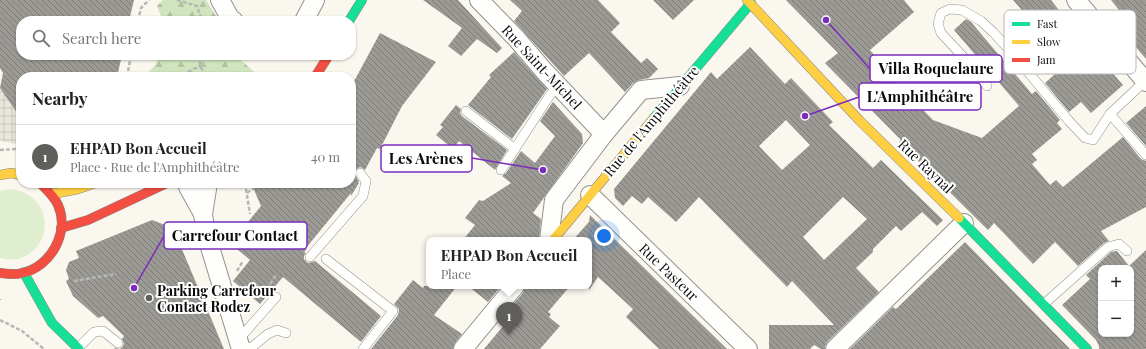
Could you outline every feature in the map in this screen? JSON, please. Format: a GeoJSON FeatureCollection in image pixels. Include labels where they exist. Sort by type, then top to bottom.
{"type":"FeatureCollection","features":[{"type":"Feature","properties":{"kind":"street"},"geometry":{"type":"LineString","coordinates":[[220,0],[229,16]]}},
{"type":"Feature","properties":{"kind":"street"},"geometry":{"type":"LineString","coordinates":[[307,16],[315,0]]}},
{"type":"Feature","properties":{"kind":"street"},"geometry":{"type":"LineString","coordinates":[[352,16],[362,0]]}},
{"type":"Feature","properties":{"kind":"street","name":"Rue Saint-Michel"},"geometry":{"type":"LineString","coordinates":[[479,0],[604,134]]}},
{"type":"Feature","properties":{"kind":"street"},"geometry":{"type":"LineString","coordinates":[[1076,0],[1085,10]]}},
{"type":"Feature","properties":{"kind":"street","name":"Rue de l'Amphithéâtre"},"geometry":{"type":"LineString","coordinates":[[555,237],[749,2]]}},
{"type":"Feature","properties":{"kind":"street","name":"Rue Raynal"},"geometry":{"type":"LineString","coordinates":[[749,2],[859,120],[964,223],[1087,349]]}},
{"type":"Feature","properties":{"kind":"street"},"geometry":{"type":"LineString","coordinates":[[318,72],[326,60]]}},
{"type":"Feature","properties":{"kind":"street"},"geometry":{"type":"LineString","coordinates":[[1136,69],[1146,81]]}},
{"type":"Feature","properties":{"kind":"street"},"geometry":{"type":"LineString","coordinates":[[549,237],[554,200],[604,134],[641,90],[680,86]]}},
{"type":"Feature","properties":{"kind":"street"},"geometry":{"type":"LineString","coordinates":[[0,175],[16,174]]}},
{"type":"Feature","properties":{"kind":"street"},"geometry":{"type":"LineString","coordinates":[[0,273],[24,273],[35,268],[45,261],[59,240],[61,216],[58,205],[52,194],[45,188]]}},
{"type":"Feature","properties":{"kind":"street"},"geometry":{"type":"LineString","coordinates":[[52,194],[81,188]]}},
{"type":"Feature","properties":{"kind":"street"},"geometry":{"type":"LineString","coordinates":[[61,228],[88,220],[153,188]]}},
{"type":"Feature","properties":{"kind":"street"},"geometry":{"type":"LineString","coordinates":[[189,188],[203,214]]}},
{"type":"Feature","properties":{"kind":"street"},"geometry":{"type":"LineString","coordinates":[[207,188],[203,214],[206,234],[240,346]]}},
{"type":"Feature","properties":{"kind":"street","name":"Rue Pasteur"},"geometry":{"type":"LineString","coordinates":[[590,195],[748,349]]}},
{"type":"Feature","properties":{"kind":"street"},"geometry":{"type":"LineString","coordinates":[[834,349],[964,223]]}},
{"type":"Feature","properties":{"kind":"street"},"geometry":{"type":"LineString","coordinates":[[24,273],[52,323],[78,349]]}},
{"type":"Feature","properties":{"kind":"street"},"geometry":{"type":"LineString","coordinates":[[463,349],[513,289]]}},
{"type":"Feature","properties":{"kind":"lane"},"geometry":{"type":"LineString","coordinates":[[986,86],[968,62],[941,33],[938,24],[941,13],[950,9],[962,10],[981,21],[1004,45]]}},
{"type":"Feature","properties":{"kind":"lane"},"geometry":{"type":"LineString","coordinates":[[1029,74],[1085,138],[1093,140],[1110,114],[1146,81]]}},
{"type":"Feature","properties":{"kind":"lane"},"geometry":{"type":"LineString","coordinates":[[501,170],[558,85]]}},
{"type":"Feature","properties":{"kind":"lane"},"geometry":{"type":"LineString","coordinates":[[466,112],[515,149]]}},
{"type":"Feature","properties":{"kind":"lane"},"geometry":{"type":"LineString","coordinates":[[1110,114],[1146,155]]}},
{"type":"Feature","properties":{"kind":"lane"},"geometry":{"type":"LineString","coordinates":[[310,257],[363,196],[366,181],[360,173]]}},
{"type":"Feature","properties":{"kind":"lane"},"geometry":{"type":"LineString","coordinates":[[1044,304],[1108,246],[1119,244],[1127,251]]}},
{"type":"Feature","properties":{"kind":"lane"},"geometry":{"type":"LineString","coordinates":[[326,259],[393,312],[363,349]]}},
{"type":"Feature","properties":{"kind":"lane"},"geometry":{"type":"LineString","coordinates":[[240,346],[276,297]]}},
{"type":"Feature","properties":{"kind":"lane"},"geometry":{"type":"LineString","coordinates":[[240,346],[252,347],[268,334],[277,330],[286,333]]}},
{"type":"Feature","properties":{"kind":"lane"},"geometry":{"type":"LineString","coordinates":[[78,349],[94,332],[103,331],[118,344]]}},
{"type":"Feature","properties":{"kind":"path"},"geometry":{"type":"LineString","coordinates":[[139,16],[141,8],[149,0]]}},
{"type":"Feature","properties":{"kind":"path"},"geometry":{"type":"LineString","coordinates":[[177,0],[197,6],[200,16]]}},
{"type":"Feature","properties":{"kind":"path"},"geometry":{"type":"LineString","coordinates":[[128,72],[129,60]]}},
{"type":"Feature","properties":{"kind":"path"},"geometry":{"type":"LineString","coordinates":[[200,60],[200,66],[204,72]]}},
{"type":"Feature","properties":{"kind":"path"},"geometry":{"type":"LineString","coordinates":[[187,72],[200,66]]}},
{"type":"Feature","properties":{"kind":"path"},"geometry":{"type":"LineString","coordinates":[[0,150],[16,149]]}},
{"type":"Feature","properties":{"kind":"path"},"geometry":{"type":"LineString","coordinates":[[246,188],[250,214]]}},
{"type":"Feature","properties":{"kind":"path"},"geometry":{"type":"LineString","coordinates":[[247,193],[255,188]]}},
{"type":"Feature","properties":{"kind":"path"},"geometry":{"type":"LineString","coordinates":[[240,267],[243,261]]}},
{"type":"Feature","properties":{"kind":"path"},"geometry":{"type":"LineString","coordinates":[[74,281],[116,274]]}},
{"type":"Feature","properties":{"kind":"path"},"geometry":{"type":"LineString","coordinates":[[0,320],[22,331],[44,349]]}},
{"type":"Feature","properties":{"kind":"green space"},"geometry":{"type":"Polygon","coordinates":[[[163,0],[206,0],[216,16],[161,16],[157,6],[163,0]]]}},
{"type":"Feature","properties":{"kind":"green space"},"geometry":{"type":"Polygon","coordinates":[[[157,60],[241,60],[254,72],[149,72],[156,64],[157,60]]]}},
{"type":"Feature","properties":{"kind":"green space"},"geometry":{"type":"Polygon","coordinates":[[[13,189],[24,192],[35,200],[41,208],[45,228],[37,247],[29,254],[18,259],[9,260],[0,258],[0,191],[13,189]]]}},
{"type":"Feature","properties":{"kind":"shaded area"},"geometry":{"type":"Polygon","coordinates":[[[0,88],[16,112],[16,144],[0,140],[0,88]]]}},
{"type":"Feature","properties":{"kind":"building"},"geometry":{"type":"Polygon","coordinates":[[[0,0],[134,0],[130,16],[16,16],[16,60],[121,60],[118,72],[16,72],[16,112],[0,88],[3,73],[0,68],[0,0]]]}},
{"type":"Feature","properties":{"kind":"building"},"geometry":{"type":"Polygon","coordinates":[[[423,0],[458,0],[502,48],[497,53],[477,39],[461,56],[448,46],[462,28],[423,0]]]}},
{"type":"Feature","properties":{"kind":"building"},"geometry":{"type":"Polygon","coordinates":[[[510,0],[598,0],[620,23],[611,32],[641,63],[647,58],[658,69],[649,78],[633,83],[625,92],[589,53],[564,76],[514,21],[522,11],[510,0]]]}},
{"type":"Feature","properties":{"kind":"building"},"geometry":{"type":"Polygon","coordinates":[[[653,0],[694,0],[673,20],[653,0]]]}},
{"type":"Feature","properties":{"kind":"building"},"geometry":{"type":"Polygon","coordinates":[[[786,0],[904,0],[914,12],[870,50],[876,57],[873,59],[933,120],[982,138],[1019,106],[954,30],[966,19],[971,22],[1004,61],[1004,74],[1015,74],[1032,94],[1036,91],[1060,120],[1057,123],[1062,129],[1032,154],[1037,160],[1032,164],[1050,185],[1056,180],[1063,187],[1123,137],[1141,159],[1146,161],[1146,207],[1101,231],[1109,241],[1104,243],[1078,266],[1055,242],[1033,264],[994,223],[988,230],[899,142],[901,140],[825,63],[838,53],[786,0]]]}},
{"type":"Feature","properties":{"kind":"building"},"geometry":{"type":"Polygon","coordinates":[[[1013,0],[1051,0],[1059,10],[1022,10],[1013,0]]]}},
{"type":"Feature","properties":{"kind":"building"},"geometry":{"type":"Polygon","coordinates":[[[1111,0],[1146,0],[1146,59],[1136,47],[1136,10],[1119,10],[1111,0]]]}},
{"type":"Feature","properties":{"kind":"building"},"geometry":{"type":"Polygon","coordinates":[[[380,33],[436,62],[402,106],[380,149],[377,148],[365,170],[360,167],[356,169],[356,78],[380,33]]]}},
{"type":"Feature","properties":{"kind":"building"},"geometry":{"type":"Polygon","coordinates":[[[750,47],[785,84],[791,78],[833,122],[829,125],[873,168],[881,160],[943,220],[937,226],[922,212],[901,231],[896,226],[873,249],[873,252],[856,268],[879,292],[828,341],[825,349],[821,349],[814,345],[810,349],[769,349],[769,325],[834,325],[792,281],[787,287],[699,197],[676,222],[648,197],[642,204],[632,196],[623,206],[615,198],[614,189],[711,72],[717,79],[750,47]],[[786,120],[759,146],[782,170],[810,145],[786,120]],[[843,197],[803,237],[824,260],[867,219],[843,197]]]}},
{"type":"Feature","properties":{"kind":"building"},"geometry":{"type":"Polygon","coordinates":[[[514,52],[547,89],[512,139],[468,105],[491,77],[489,75],[514,52]]]}},
{"type":"Feature","properties":{"kind":"building"},"geometry":{"type":"Polygon","coordinates":[[[1055,74],[1113,74],[1123,85],[1091,113],[1081,102],[1069,112],[1045,83],[1055,74]]]}},
{"type":"Feature","properties":{"kind":"building"},"geometry":{"type":"Polygon","coordinates":[[[553,102],[582,134],[583,143],[533,213],[541,219],[539,237],[465,237],[475,225],[465,218],[479,200],[483,201],[511,183],[502,176],[506,173],[521,151],[535,163],[555,136],[540,121],[553,102]]]}},
{"type":"Feature","properties":{"kind":"building"},"geometry":{"type":"Polygon","coordinates":[[[456,105],[461,109],[460,113],[462,116],[507,150],[495,170],[459,141],[453,149],[436,135],[443,127],[440,125],[456,105]]]}},
{"type":"Feature","properties":{"kind":"building"},"geometry":{"type":"Polygon","coordinates":[[[1146,106],[1146,146],[1126,123],[1146,106]]]}},
{"type":"Feature","properties":{"kind":"building"},"geometry":{"type":"Polygon","coordinates":[[[356,177],[359,181],[358,183],[356,188],[356,177]]]}},
{"type":"Feature","properties":{"kind":"building"},"geometry":{"type":"Polygon","coordinates":[[[253,188],[356,188],[351,196],[351,193],[306,248],[307,249],[304,252],[306,253],[304,259],[308,263],[315,261],[381,316],[361,342],[283,277],[260,304],[233,281],[250,260],[232,245],[244,229],[243,228],[261,206],[253,188]]]}},
{"type":"Feature","properties":{"kind":"building"},"geometry":{"type":"Polygon","coordinates":[[[590,215],[727,349],[659,349],[626,317],[633,309],[598,277],[592,286],[592,237],[576,237],[589,222],[590,215]]]}},
{"type":"Feature","properties":{"kind":"building"},"geometry":{"type":"Polygon","coordinates":[[[152,220],[173,228],[224,349],[120,349],[124,344],[122,339],[124,336],[103,316],[98,318],[73,296],[66,281],[69,279],[66,270],[69,262],[79,258],[76,251],[152,220]]]}},
{"type":"Feature","properties":{"kind":"building"},"geometry":{"type":"Polygon","coordinates":[[[965,242],[1070,349],[850,349],[893,307],[896,309],[965,242]]]}},
{"type":"Feature","properties":{"kind":"building"},"geometry":{"type":"Polygon","coordinates":[[[1146,250],[1146,349],[1099,349],[1096,340],[1062,305],[1090,279],[1086,275],[1111,252],[1117,251],[1128,265],[1098,265],[1098,337],[1134,337],[1134,265],[1130,265],[1146,250]]]}},
{"type":"Feature","properties":{"kind":"building"},"geometry":{"type":"Polygon","coordinates":[[[413,280],[423,288],[426,286],[426,289],[455,289],[434,315],[462,334],[455,343],[453,349],[371,349],[398,315],[399,309],[394,304],[413,280]]]}},
{"type":"Feature","properties":{"kind":"building"},"geometry":{"type":"Polygon","coordinates":[[[472,289],[499,289],[488,302],[472,289]]]}},
{"type":"Feature","properties":{"kind":"building"},"geometry":{"type":"Polygon","coordinates":[[[524,289],[567,289],[548,312],[551,314],[549,317],[560,326],[540,349],[484,349],[509,319],[504,315],[523,293],[524,289]]]}},
{"type":"Feature","properties":{"kind":"traffic: fast"},"geometry":{"type":"LineString","coordinates":[[352,16],[362,0]]}},
{"type":"Feature","properties":{"kind":"traffic: fast"},"geometry":{"type":"LineString","coordinates":[[654,118],[751,3]]}},
{"type":"Feature","properties":{"kind":"traffic: fast"},"geometry":{"type":"LineString","coordinates":[[959,218],[1087,349]]}},
{"type":"Feature","properties":{"kind":"traffic: fast"},"geometry":{"type":"LineString","coordinates":[[24,273],[52,323],[79,349]]}},
{"type":"Feature","properties":{"kind":"traffic: slow"},"geometry":{"type":"LineString","coordinates":[[747,0],[859,120],[959,218]]}},
{"type":"Feature","properties":{"kind":"traffic: slow"},"geometry":{"type":"LineString","coordinates":[[555,237],[654,118]]}},
{"type":"Feature","properties":{"kind":"traffic: slow"},"geometry":{"type":"LineString","coordinates":[[0,175],[11,173],[16,174]]}},
{"type":"Feature","properties":{"kind":"traffic: slow"},"geometry":{"type":"LineString","coordinates":[[52,194],[81,188]]}},
{"type":"Feature","properties":{"kind":"traffic: jam"},"geometry":{"type":"LineString","coordinates":[[318,72],[326,60]]}},
{"type":"Feature","properties":{"kind":"traffic: jam"},"geometry":{"type":"LineString","coordinates":[[0,273],[17,274],[32,269],[42,264],[55,247],[60,237],[62,226],[61,215],[58,205],[45,188]]}},
{"type":"Feature","properties":{"kind":"traffic: jam"},"geometry":{"type":"LineString","coordinates":[[61,228],[88,220],[156,188]]}},
{"type":"Feature","properties":{"kind":"place","name":"Villa Roquelaure"},"geometry":{"type":"Point","coordinates":[826,20]}},
{"type":"Feature","properties":{"kind":"place","name":"L'Amphithéâtre"},"geometry":{"type":"Point","coordinates":[805,116]}},
{"type":"Feature","properties":{"kind":"place","name":"Les Arènes"},"geometry":{"type":"Point","coordinates":[543,170]}},
{"type":"Feature","properties":{"kind":"place","name":"Carrefour Contact"},"geometry":{"type":"Point","coordinates":[134,288]}},
{"type":"Feature","properties":{"kind":"place","name":"Parking Carrefour Contact Rodez"},"geometry":{"type":"Point","coordinates":[149,298]}},
{"type":"Feature","properties":{"kind":"place","name":"EHPAD Bon Accueil"},"geometry":{"type":"Point","coordinates":[509,335]}}]}
